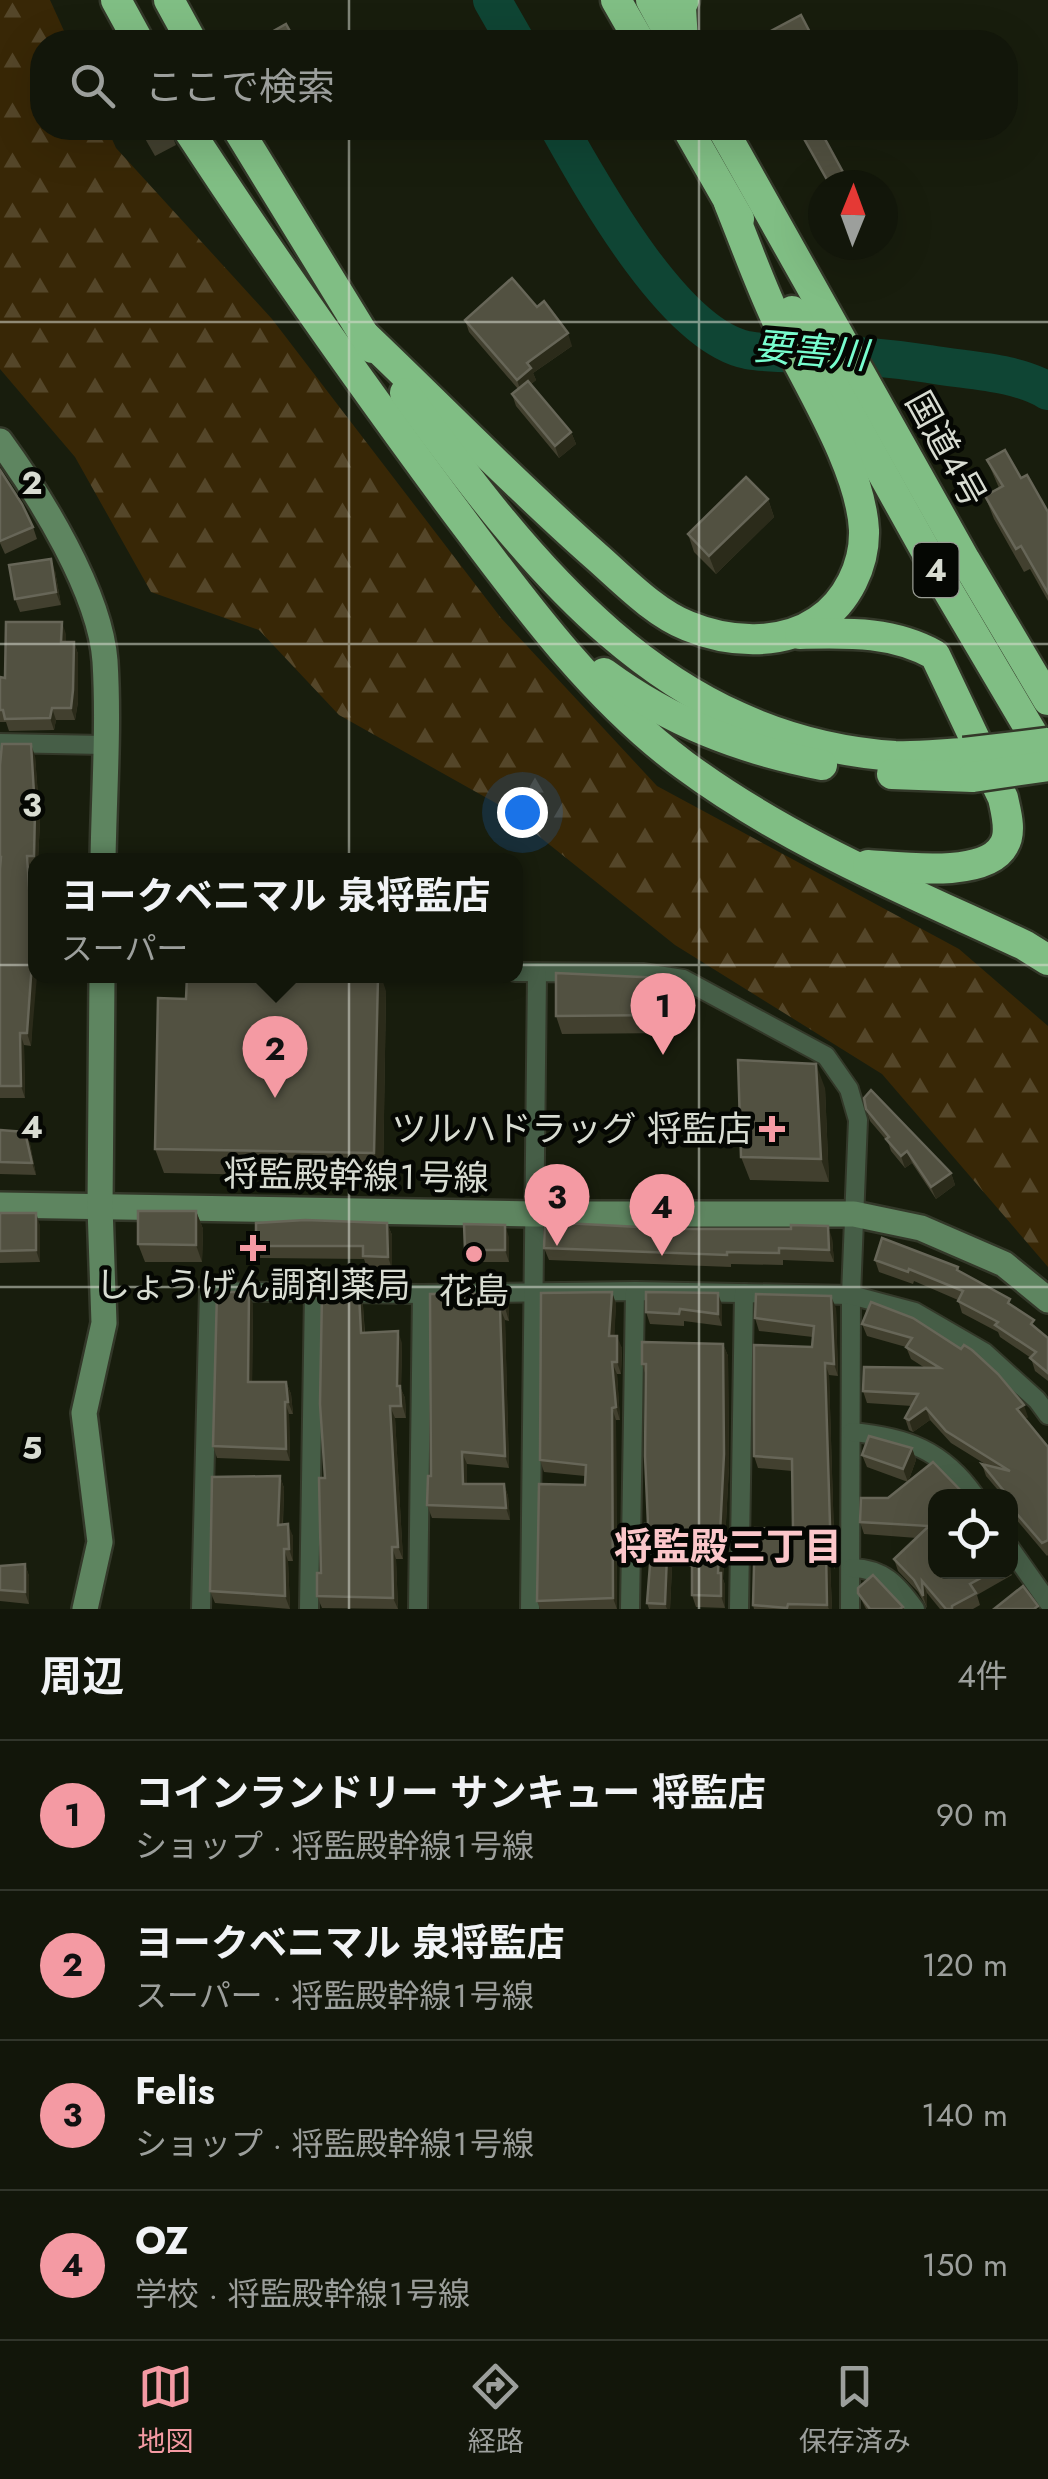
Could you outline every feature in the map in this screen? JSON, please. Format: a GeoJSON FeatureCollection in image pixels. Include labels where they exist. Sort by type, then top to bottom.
{"type":"FeatureCollection","features":[{"type":"Feature","properties":{"kind":"highway"},"geometry":{"type":"LineString","coordinates":[[116,0],[132,30]]}},
{"type":"Feature","properties":{"kind":"highway"},"geometry":{"type":"LineString","coordinates":[[616,0],[633,30]]}},
{"type":"Feature","properties":{"kind":"highway"},"geometry":{"type":"LineString","coordinates":[[650,0],[667,30]]}},
{"type":"Feature","properties":{"kind":"highway"},"geometry":{"type":"LineString","coordinates":[[682,30],[684,0]]}},
{"type":"Feature","properties":{"kind":"highway"},"geometry":{"type":"LineString","coordinates":[[172,2],[186,30]]}},
{"type":"Feature","properties":{"kind":"highway"},"geometry":{"type":"LineString","coordinates":[[195,140],[367,392],[508,581],[603,693],[682,763],[768,821],[1048,960]]}},
{"type":"Feature","properties":{"kind":"highway"},"geometry":{"type":"LineString","coordinates":[[244,140],[362,334],[445,448],[534,558],[604,630],[692,695],[741,720],[787,737],[829,747],[968,765],[1048,743]]}},
{"type":"Feature","properties":{"kind":"highway"},"geometry":{"type":"LineString","coordinates":[[694,140],[730,203],[817,377],[858,497],[864,532],[858,566],[846,594],[824,618],[798,634]]}},
{"type":"Feature","properties":{"kind":"highway","name":"国道4号"},"geometry":{"type":"LineString","coordinates":[[729,140],[1048,700]]}},
{"type":"Feature","properties":{"kind":"highway"},"geometry":{"type":"LineString","coordinates":[[362,334],[569,533],[632,588],[684,625],[716,636],[754,640],[849,632],[892,637],[935,655],[1002,798],[1008,818],[1006,843],[994,856],[977,864],[934,869],[847,863]]}},
{"type":"Feature","properties":{"kind":"highway","name":"国道4号"},"geometry":{"type":"LineString","coordinates":[[817,377],[1048,763]]}},
{"type":"Feature","properties":{"kind":"highway"},"geometry":{"type":"LineString","coordinates":[[965,560],[1048,679]]}},
{"type":"Feature","properties":{"kind":"highway"},"geometry":{"type":"LineString","coordinates":[[508,581],[580,655],[620,685],[674,718],[734,744],[827,766],[895,774],[968,765],[1048,763]]}},
{"type":"Feature","properties":{"kind":"street"},"geometry":{"type":"LineString","coordinates":[[0,441],[34,488],[68,550],[90,602],[105,657],[103,853]]}},
{"type":"Feature","properties":{"kind":"street"},"geometry":{"type":"LineString","coordinates":[[0,743],[104,745]]}},
{"type":"Feature","properties":{"kind":"street"},"geometry":{"type":"LineString","coordinates":[[523,972],[644,973],[683,979],[826,1056],[849,1089],[858,1120],[851,1296],[850,1609]]}},
{"type":"Feature","properties":{"kind":"street"},"geometry":{"type":"LineString","coordinates":[[530,1609],[537,973]]}},
{"type":"Feature","properties":{"kind":"street"},"geometry":{"type":"LineString","coordinates":[[85,1609],[100,1542],[84,1413],[104,1323],[100,1206],[102,983]]}},
{"type":"Feature","properties":{"kind":"street","name":"将監殿幹線１号線"},"geometry":{"type":"LineString","coordinates":[[0,1205],[534,1214],[854,1214],[921,1228],[1004,1264],[1048,1300]]}},
{"type":"Feature","properties":{"kind":"street"},"geometry":{"type":"LineString","coordinates":[[630,1609],[635,1290]]}},
{"type":"Feature","properties":{"kind":"street"},"geometry":{"type":"LineString","coordinates":[[201,1609],[209,1291],[422,1294],[635,1290],[851,1296],[916,1312],[984,1352],[1048,1415]]}},
{"type":"Feature","properties":{"kind":"street"},"geometry":{"type":"LineString","coordinates":[[309,1609],[314,1292]]}},
{"type":"Feature","properties":{"kind":"street"},"geometry":{"type":"LineString","coordinates":[[739,1609],[744,1293]]}},
{"type":"Feature","properties":{"kind":"street"},"geometry":{"type":"LineString","coordinates":[[418,1609],[422,1294]]}},
{"type":"Feature","properties":{"kind":"street"},"geometry":{"type":"LineString","coordinates":[[852,1432],[892,1436],[928,1451],[970,1489]]}},
{"type":"Feature","properties":{"kind":"street"},"geometry":{"type":"LineString","coordinates":[[1018,1559],[1048,1602]]}},
{"type":"Feature","properties":{"kind":"street"},"geometry":{"type":"LineString","coordinates":[[852,1568],[872,1568],[896,1582],[915,1609]]}},
{"type":"Feature","properties":{"kind":"green space"},"geometry":{"type":"Polygon","coordinates":[[[0,0],[50,0],[64,30],[30,30],[30,140],[112,140],[272,319],[501,618],[657,786],[959,949],[1048,1026],[1048,1267],[882,1074],[675,945],[501,806],[339,715],[259,630],[151,592],[75,457],[0,369],[0,0]]]}},
{"type":"Feature","properties":{"kind":"building"},"geometry":{"type":"Polygon","coordinates":[[[801,15],[809,30],[773,30],[801,15]]]}},
{"type":"Feature","properties":{"kind":"building"},"geometry":{"type":"Polygon","coordinates":[[[805,140],[826,140],[842,170],[822,170],[805,140]]]}},
{"type":"Feature","properties":{"kind":"building"},"geometry":{"type":"Polygon","coordinates":[[[512,278],[537,307],[544,301],[568,333],[527,363],[531,368],[517,380],[465,320],[512,278]]]}},
{"type":"Feature","properties":{"kind":"building"},"geometry":{"type":"Polygon","coordinates":[[[528,381],[571,432],[555,446],[512,394],[528,381]]]}},
{"type":"Feature","properties":{"kind":"building"},"geometry":{"type":"Polygon","coordinates":[[[1005,450],[1021,478],[1027,475],[1048,512],[1048,593],[985,496],[1003,486],[987,460],[1005,450]]]}},
{"type":"Feature","properties":{"kind":"building"},"geometry":{"type":"Polygon","coordinates":[[[0,470],[33,527],[0,541],[0,470]]]}},
{"type":"Feature","properties":{"kind":"building"},"geometry":{"type":"Polygon","coordinates":[[[746,477],[768,499],[709,556],[688,534],[746,477]]]}},
{"type":"Feature","properties":{"kind":"building"},"geometry":{"type":"Polygon","coordinates":[[[51,559],[56,592],[15,599],[9,565],[51,559]]]}},
{"type":"Feature","properties":{"kind":"building"},"geometry":{"type":"Polygon","coordinates":[[[6,622],[62,622],[61,642],[74,642],[71,708],[52,708],[50,718],[5,719],[0,710],[0,677],[5,678],[6,622]]]}},
{"type":"Feature","properties":{"kind":"building"},"geometry":{"type":"Polygon","coordinates":[[[2,744],[31,744],[35,810],[34,853],[27,856],[31,983],[27,1033],[20,1033],[21,1086],[0,1086],[2,744]]]}},
{"type":"Feature","properties":{"kind":"building"},"geometry":{"type":"Polygon","coordinates":[[[556,973],[662,978],[662,1015],[556,1016],[556,973]]]}},
{"type":"Feature","properties":{"kind":"building"},"geometry":{"type":"Polygon","coordinates":[[[187,983],[378,983],[374,1153],[155,1149],[158,998],[186,999],[187,983]]]}},
{"type":"Feature","properties":{"kind":"building"},"geometry":{"type":"Polygon","coordinates":[[[738,1060],[816,1064],[821,1159],[741,1157],[738,1060]]]}},
{"type":"Feature","properties":{"kind":"building"},"geometry":{"type":"Polygon","coordinates":[[[871,1090],[951,1173],[931,1187],[907,1151],[901,1156],[866,1109],[864,1098],[871,1090]]]}},
{"type":"Feature","properties":{"kind":"building"},"geometry":{"type":"Polygon","coordinates":[[[0,1130],[25,1132],[32,1163],[0,1162],[0,1130]]]}},
{"type":"Feature","properties":{"kind":"building"},"geometry":{"type":"Polygon","coordinates":[[[138,1211],[196,1211],[196,1245],[138,1244],[138,1211]]]}},
{"type":"Feature","properties":{"kind":"building"},"geometry":{"type":"Polygon","coordinates":[[[0,1213],[36,1213],[36,1250],[0,1251],[0,1213]]]}},
{"type":"Feature","properties":{"kind":"building"},"geometry":{"type":"Polygon","coordinates":[[[545,1222],[677,1229],[828,1226],[829,1250],[779,1248],[779,1253],[727,1255],[544,1248],[545,1222]]]}},
{"type":"Feature","properties":{"kind":"building"},"geometry":{"type":"Polygon","coordinates":[[[256,1223],[387,1223],[388,1257],[363,1256],[363,1246],[256,1246],[256,1223]]]}},
{"type":"Feature","properties":{"kind":"building"},"geometry":{"type":"Polygon","coordinates":[[[464,1224],[505,1225],[505,1250],[465,1250],[464,1224]]]}},
{"type":"Feature","properties":{"kind":"building"},"geometry":{"type":"Polygon","coordinates":[[[882,1238],[958,1267],[957,1270],[1010,1299],[1008,1303],[1034,1320],[1031,1324],[1048,1338],[1048,1373],[1030,1358],[1036,1352],[995,1325],[998,1322],[958,1301],[963,1291],[875,1260],[882,1238]]]}},
{"type":"Feature","properties":{"kind":"building"},"geometry":{"type":"Polygon","coordinates":[[[217,1292],[249,1292],[248,1382],[286,1382],[286,1449],[213,1446],[217,1292]]]}},
{"type":"Feature","properties":{"kind":"building"},"geometry":{"type":"Polygon","coordinates":[[[612,1292],[609,1336],[617,1336],[617,1362],[612,1362],[616,1407],[612,1408],[613,1598],[537,1601],[539,1484],[585,1485],[586,1465],[540,1460],[541,1293],[612,1292]]]}},
{"type":"Feature","properties":{"kind":"building"},"geometry":{"type":"Polygon","coordinates":[[[646,1292],[718,1293],[718,1314],[680,1309],[679,1314],[646,1312],[646,1292]]]}},
{"type":"Feature","properties":{"kind":"building"},"geometry":{"type":"Polygon","coordinates":[[[322,1293],[359,1294],[361,1333],[398,1331],[397,1386],[401,1406],[390,1406],[398,1547],[392,1547],[393,1598],[317,1596],[317,1573],[321,1573],[319,1478],[325,1478],[320,1404],[322,1293]]]}},
{"type":"Feature","properties":{"kind":"building"},"geometry":{"type":"Polygon","coordinates":[[[505,1293],[505,1308],[500,1308],[505,1456],[462,1452],[463,1484],[504,1484],[506,1508],[427,1505],[431,1476],[430,1294],[505,1293]]]}},
{"type":"Feature","properties":{"kind":"building"},"geometry":{"type":"Polygon","coordinates":[[[756,1294],[831,1296],[834,1364],[825,1363],[831,1557],[826,1549],[827,1605],[753,1605],[755,1528],[793,1529],[792,1459],[754,1456],[754,1345],[812,1347],[814,1326],[755,1318],[756,1294]]]}},
{"type":"Feature","properties":{"kind":"building"},"geometry":{"type":"Polygon","coordinates":[[[871,1302],[913,1318],[961,1349],[964,1345],[998,1374],[1024,1405],[1017,1409],[1048,1447],[1048,1540],[1042,1543],[1018,1515],[1018,1489],[1002,1489],[982,1464],[1010,1471],[946,1431],[926,1408],[909,1420],[905,1418],[918,1394],[863,1391],[864,1367],[940,1368],[906,1347],[912,1338],[862,1324],[871,1302]]]}},
{"type":"Feature","properties":{"kind":"building"},"geometry":{"type":"Polygon","coordinates":[[[642,1342],[723,1344],[724,1454],[718,1573],[721,1596],[692,1595],[692,1555],[667,1555],[665,1604],[647,1603],[651,1552],[645,1551],[646,1364],[642,1364],[642,1342]]]}},
{"type":"Feature","properties":{"kind":"building"},"geometry":{"type":"Polygon","coordinates":[[[869,1436],[912,1448],[903,1469],[862,1455],[869,1436]]]}},
{"type":"Feature","properties":{"kind":"building"},"geometry":{"type":"Polygon","coordinates":[[[933,1462],[959,1489],[928,1489],[928,1526],[860,1522],[861,1498],[888,1498],[933,1462]]]}},
{"type":"Feature","properties":{"kind":"building"},"geometry":{"type":"Polygon","coordinates":[[[280,1476],[278,1525],[288,1524],[285,1596],[210,1591],[212,1477],[280,1476]]]}},
{"type":"Feature","properties":{"kind":"building"},"geometry":{"type":"Polygon","coordinates":[[[928,1527],[928,1579],[979,1579],[970,1584],[976,1593],[946,1609],[922,1581],[923,1596],[894,1559],[928,1527]]]}},
{"type":"Feature","properties":{"kind":"building"},"geometry":{"type":"Polygon","coordinates":[[[25,1564],[25,1592],[0,1590],[0,1566],[25,1564]]]}},
{"type":"Feature","properties":{"kind":"building"},"geometry":{"type":"Polygon","coordinates":[[[873,1575],[903,1607],[870,1609],[858,1588],[873,1575]]]}},
{"type":"Feature","properties":{"kind":"building"},"geometry":{"type":"Polygon","coordinates":[[[1023,1586],[1038,1606],[994,1609],[1023,1586]]]}},
{"type":"Feature","properties":{"kind":"waterway","name":"要害川"},"geometry":{"type":"LineString","coordinates":[[492,0],[509,30]]}},
{"type":"Feature","properties":{"kind":"waterway","name":"要害川"},"geometry":{"type":"LineString","coordinates":[[566,140],[639,257],[692,318],[719,339],[747,350],[872,357],[990,373],[1020,379],[1048,391]]}},
{"type":"Feature","properties":{"kind":"place","name":"コインランドリー サンキュー 将監店"},"geometry":{"type":"Point","coordinates":[663,1055]}},
{"type":"Feature","properties":{"kind":"place","name":"ヨークベニマル 泉将監店"},"geometry":{"type":"Point","coordinates":[275,1098]}},
{"type":"Feature","properties":{"kind":"place","name":"ツルハドラッグ 将監店"},"geometry":{"type":"Point","coordinates":[772,1129]}},
{"type":"Feature","properties":{"kind":"place","name":"Felis"},"geometry":{"type":"Point","coordinates":[557,1246]}},
{"type":"Feature","properties":{"kind":"place","name":"しょうげん調剤薬局"},"geometry":{"type":"Point","coordinates":[253,1248]}},
{"type":"Feature","properties":{"kind":"place","name":"花島"},"geometry":{"type":"Point","coordinates":[474,1254]}},
{"type":"Feature","properties":{"kind":"place","name":"OZ"},"geometry":{"type":"Point","coordinates":[662,1256]}},
{"type":"Feature","properties":{"kind":"district","name":"将監殿三丁目"},"geometry":{"type":"Point","coordinates":[728,1547]}}]}
